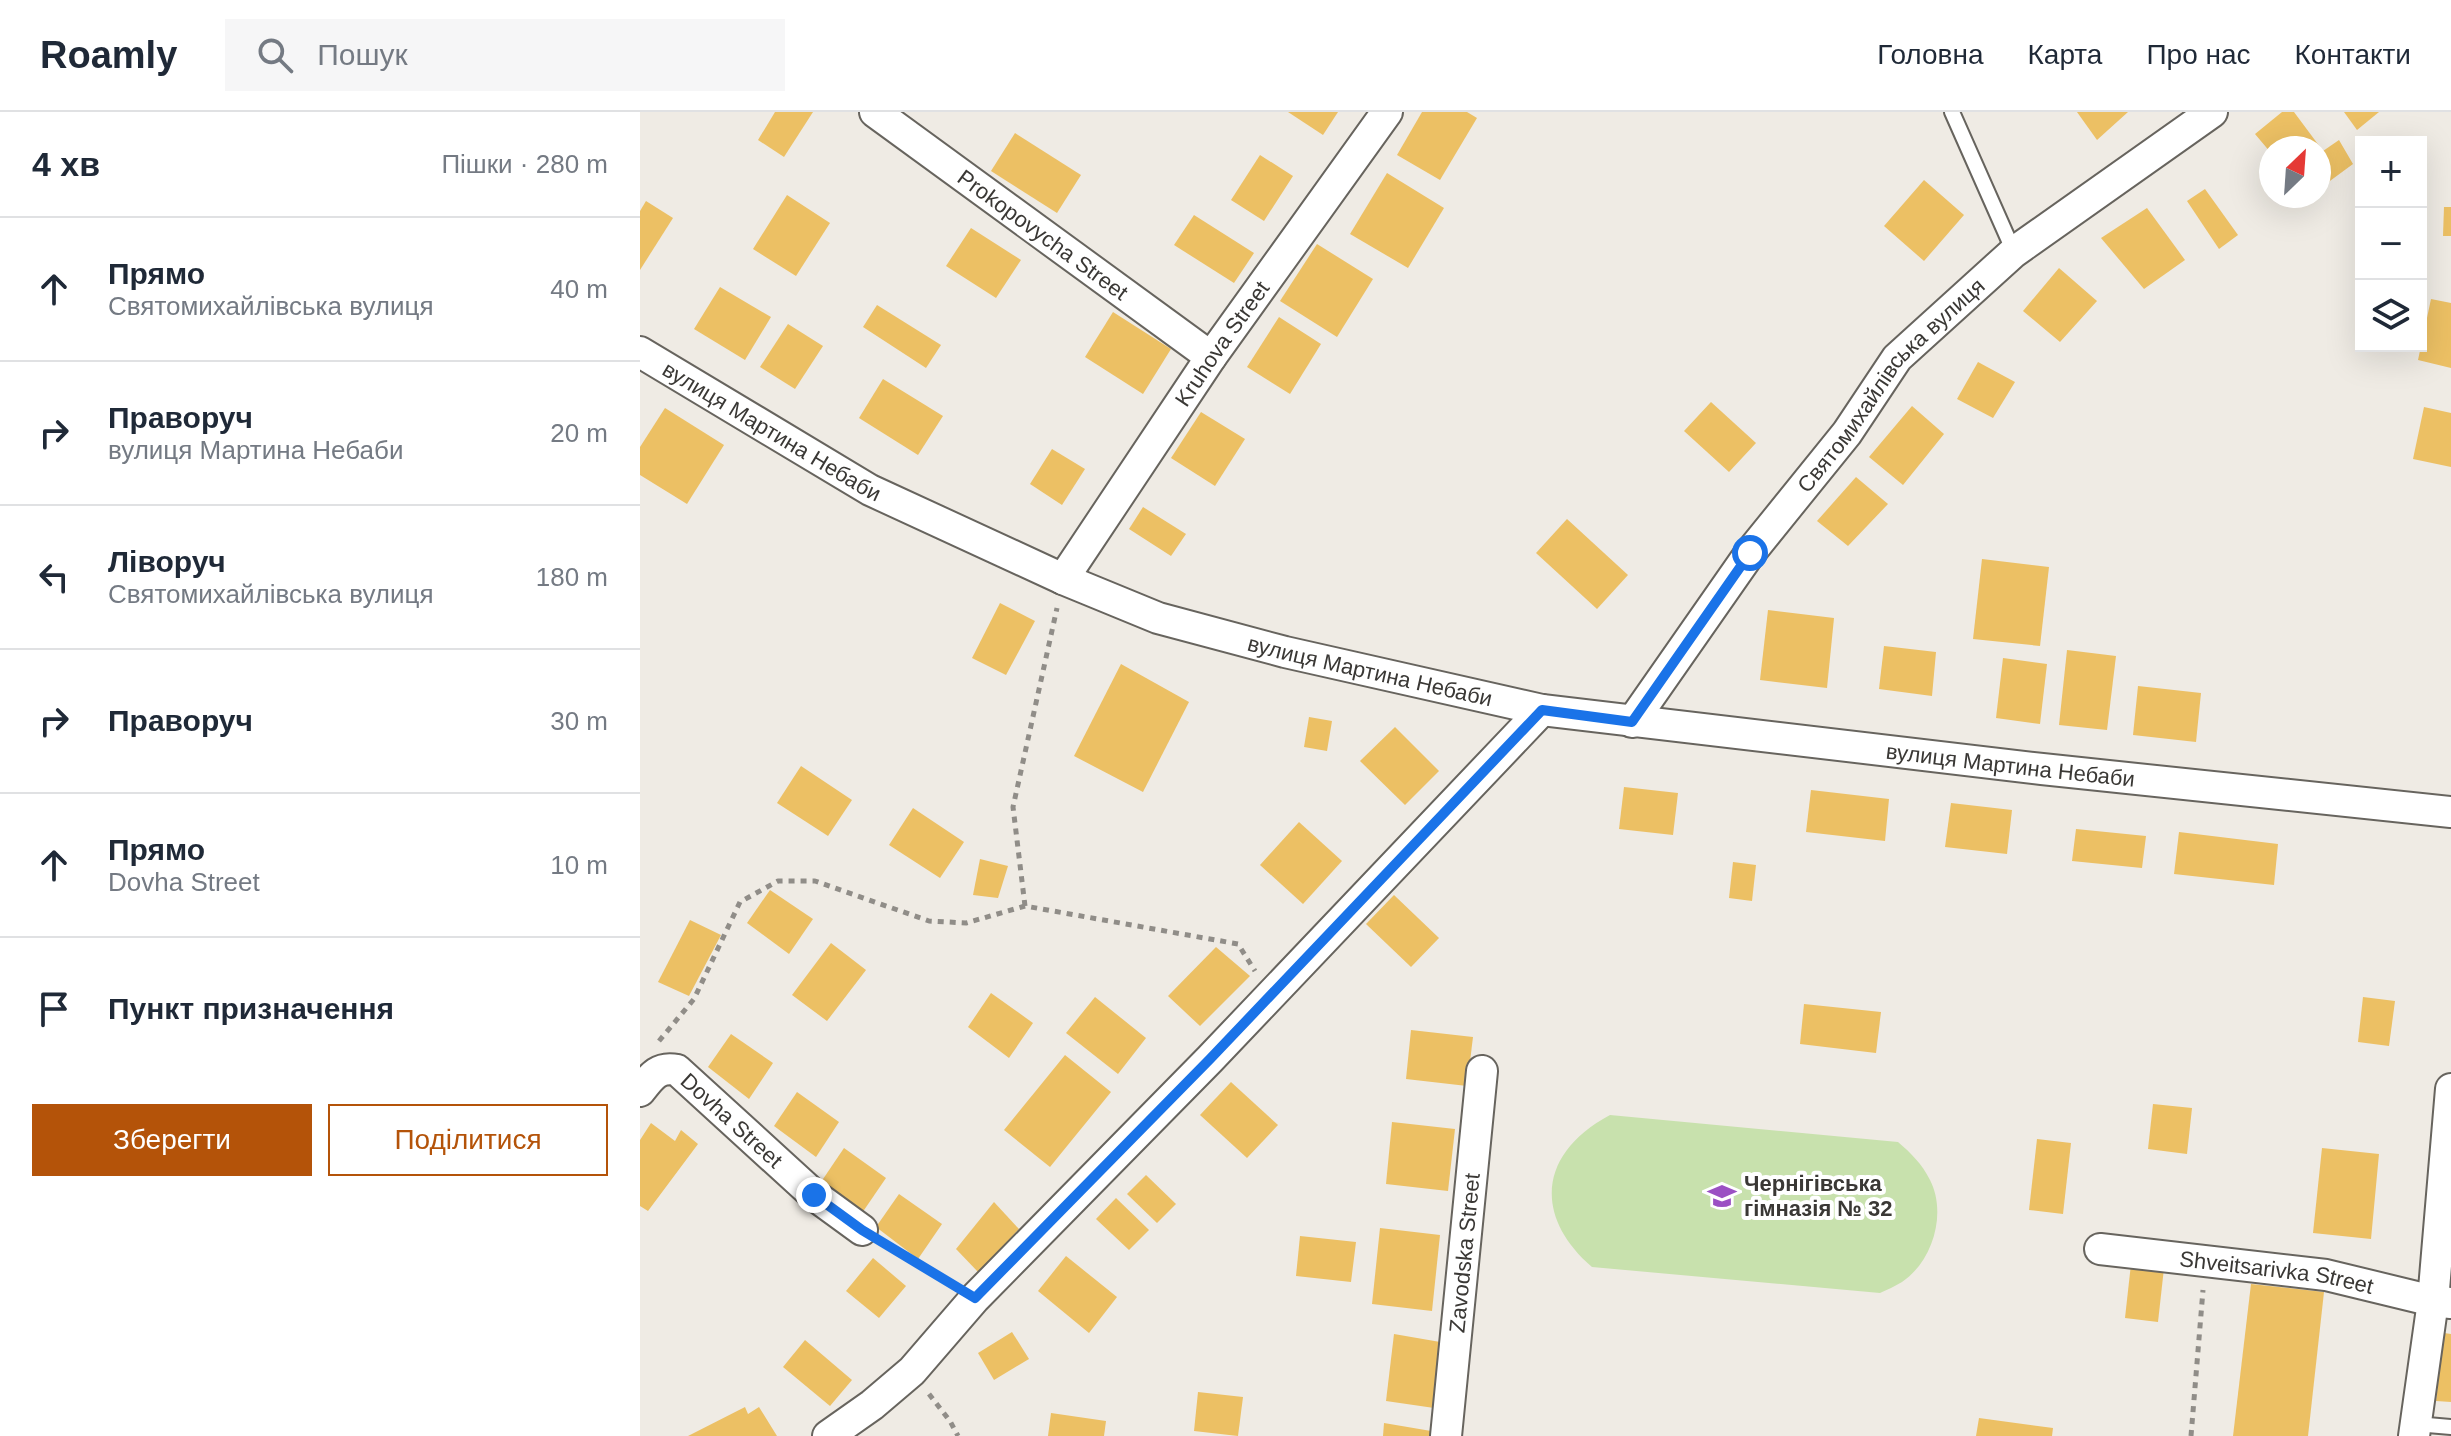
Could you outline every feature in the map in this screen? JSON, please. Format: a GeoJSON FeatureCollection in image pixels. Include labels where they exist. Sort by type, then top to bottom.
{"type":"FeatureCollection","features":[{"type":"Feature","properties":{"kind":"street","name":"Prokopovycha Street"},"geometry":{"type":"LineString","coordinates":[[875,112],[1211,357]]}},
{"type":"Feature","properties":{"kind":"street","name":"Kruhova Street"},"geometry":{"type":"LineString","coordinates":[[1063,579],[1211,357],[1387,112]]}},
{"type":"Feature","properties":{"kind":"street","name":"Святомихайлівська вулиця"},"geometry":{"type":"LineString","coordinates":[[1632,722],[1750,553],[1847,433],[1897,358],[2014,252],[2212,112]]}},
{"type":"Feature","properties":{"kind":"street","name":"вулиця Мартина Небаби"},"geometry":{"type":"LineString","coordinates":[[645,367],[870,490],[1063,579],[1158,618],[1285,652],[1542,710],[2042,769],[2451,812]]}},
{"type":"Feature","properties":{"kind":"street"},"geometry":{"type":"LineString","coordinates":[[828,1436],[872,1405],[912,1371],[975,1298],[1542,710]]}},
{"type":"Feature","properties":{"kind":"street","name":"Dovha Street"},"geometry":{"type":"LineString","coordinates":[[640,1091],[654,1074],[666,1067],[677,1070],[814,1195],[862,1230]]}},
{"type":"Feature","properties":{"kind":"street","name":"Zavodska Street"},"geometry":{"type":"LineString","coordinates":[[1446,1436],[1482,1071]]}},
{"type":"Feature","properties":{"kind":"street"},"geometry":{"type":"LineString","coordinates":[[2415,1430],[2442,1302],[2451,1089]]}},
{"type":"Feature","properties":{"kind":"street","name":"Shveitsarivka Street"},"geometry":{"type":"LineString","coordinates":[[2100,1249],[2326,1275],[2442,1302]]}},
{"type":"Feature","properties":{"kind":"lane"},"geometry":{"type":"LineString","coordinates":[[1952,112],[2014,252]]}},
{"type":"Feature","properties":{"kind":"lane"},"geometry":{"type":"LineString","coordinates":[[2415,1430],[2451,1427]]}},
{"type":"Feature","properties":{"kind":"path"},"geometry":{"type":"LineString","coordinates":[[1025,906],[1013,807],[1063,579]]}},
{"type":"Feature","properties":{"kind":"path"},"geometry":{"type":"LineString","coordinates":[[658,1042],[694,999],[740,902],[778,881],[815,881],[929,921],[966,923],[1025,906],[1238,944],[1257,973],[1275,990]]}},
{"type":"Feature","properties":{"kind":"path"},"geometry":{"type":"LineString","coordinates":[[862,1230],[975,1298]]}},
{"type":"Feature","properties":{"kind":"path"},"geometry":{"type":"LineString","coordinates":[[2191,1436],[2205,1261]]}},
{"type":"Feature","properties":{"kind":"path"},"geometry":{"type":"LineString","coordinates":[[950,1421],[958,1436]]}},
{"type":"Feature","properties":{"kind":"green space"},"geometry":{"type":"Polygon","coordinates":[[[1610,1115],[1898,1142],[1923,1169],[1935,1193],[1937,1221],[1929,1249],[1913,1273],[1880,1293],[1592,1267],[1560,1227],[1553,1206],[1552,1185],[1569,1147],[1610,1115]]]}},
{"type":"Feature","properties":{"kind":"building"},"geometry":{"type":"Polygon","coordinates":[[[775,112],[813,112],[784,157],[758,140],[775,112]]]}},
{"type":"Feature","properties":{"kind":"building"},"geometry":{"type":"Polygon","coordinates":[[[1288,112],[1338,112],[1323,135],[1288,112]]]}},
{"type":"Feature","properties":{"kind":"building"},"geometry":{"type":"Polygon","coordinates":[[[1422,112],[1467,112],[1477,118],[1440,180],[1397,155],[1422,112]]]}},
{"type":"Feature","properties":{"kind":"building"},"geometry":{"type":"Polygon","coordinates":[[[2077,112],[2128,112],[2097,140],[2077,112]]]}},
{"type":"Feature","properties":{"kind":"building"},"geometry":{"type":"Polygon","coordinates":[[[2282,112],[2294,112],[2312,136],[2259,136],[2259,139],[2255,134],[2282,112]]]}},
{"type":"Feature","properties":{"kind":"building"},"geometry":{"type":"Polygon","coordinates":[[[2344,112],[2379,112],[2357,130],[2344,112]]]}},
{"type":"Feature","properties":{"kind":"building"},"geometry":{"type":"Polygon","coordinates":[[[1015,133],[1081,175],[1057,213],[991,171],[1015,133]]]}},
{"type":"Feature","properties":{"kind":"building"},"geometry":{"type":"Polygon","coordinates":[[[2339,140],[2353,164],[2331,180],[2331,146],[2339,140]]]}},
{"type":"Feature","properties":{"kind":"building"},"geometry":{"type":"Polygon","coordinates":[[[1260,155],[1293,176],[1264,221],[1231,200],[1260,155]]]}},
{"type":"Feature","properties":{"kind":"building"},"geometry":{"type":"Polygon","coordinates":[[[1387,173],[1444,208],[1408,268],[1350,234],[1387,173]]]}},
{"type":"Feature","properties":{"kind":"building"},"geometry":{"type":"Polygon","coordinates":[[[1924,180],[1964,215],[1924,261],[1884,226],[1924,180]]]}},
{"type":"Feature","properties":{"kind":"building"},"geometry":{"type":"Polygon","coordinates":[[[2205,189],[2238,235],[2219,249],[2187,201],[2205,189]]]}},
{"type":"Feature","properties":{"kind":"building"},"geometry":{"type":"Polygon","coordinates":[[[787,195],[830,223],[796,276],[753,249],[787,195]]]}},
{"type":"Feature","properties":{"kind":"building"},"geometry":{"type":"Polygon","coordinates":[[[646,201],[673,218],[640,270],[640,211],[646,201]]]}},
{"type":"Feature","properties":{"kind":"building"},"geometry":{"type":"Polygon","coordinates":[[[2444,207],[2451,207],[2451,236],[2443,236],[2444,207]]]}},
{"type":"Feature","properties":{"kind":"building"},"geometry":{"type":"Polygon","coordinates":[[[2147,208],[2185,260],[2144,289],[2101,238],[2147,208]]]}},
{"type":"Feature","properties":{"kind":"building"},"geometry":{"type":"Polygon","coordinates":[[[1194,215],[1254,253],[1234,283],[1174,245],[1194,215]]]}},
{"type":"Feature","properties":{"kind":"building"},"geometry":{"type":"Polygon","coordinates":[[[971,228],[1021,260],[996,298],[946,266],[971,228]]]}},
{"type":"Feature","properties":{"kind":"building"},"geometry":{"type":"Polygon","coordinates":[[[1317,244],[1373,279],[1337,337],[1280,301],[1317,244]]]}},
{"type":"Feature","properties":{"kind":"building"},"geometry":{"type":"Polygon","coordinates":[[[2059,268],[2097,301],[2060,342],[2023,311],[2059,268]]]}},
{"type":"Feature","properties":{"kind":"building"},"geometry":{"type":"Polygon","coordinates":[[[720,287],[771,317],[745,360],[694,329],[720,287]]]}},
{"type":"Feature","properties":{"kind":"building"},"geometry":{"type":"Polygon","coordinates":[[[2431,299],[2451,303],[2451,368],[2418,360],[2420,352],[2427,352],[2427,318],[2431,299]]]}},
{"type":"Feature","properties":{"kind":"building"},"geometry":{"type":"Polygon","coordinates":[[[877,305],[941,345],[926,368],[863,327],[877,305]]]}},
{"type":"Feature","properties":{"kind":"building"},"geometry":{"type":"Polygon","coordinates":[[[1113,312],[1171,349],[1143,394],[1085,357],[1113,312]]]}},
{"type":"Feature","properties":{"kind":"building"},"geometry":{"type":"Polygon","coordinates":[[[1279,317],[1321,344],[1290,394],[1247,367],[1279,317]]]}},
{"type":"Feature","properties":{"kind":"building"},"geometry":{"type":"Polygon","coordinates":[[[788,324],[823,346],[795,389],[760,367],[788,324]]]}},
{"type":"Feature","properties":{"kind":"building"},"geometry":{"type":"Polygon","coordinates":[[[1978,362],[2015,382],[1993,418],[1957,399],[1978,362]]]}},
{"type":"Feature","properties":{"kind":"building"},"geometry":{"type":"Polygon","coordinates":[[[883,379],[943,416],[918,455],[859,418],[883,379]]]}},
{"type":"Feature","properties":{"kind":"building"},"geometry":{"type":"Polygon","coordinates":[[[1711,402],[1756,443],[1729,472],[1684,431],[1711,402]]]}},
{"type":"Feature","properties":{"kind":"building"},"geometry":{"type":"Polygon","coordinates":[[[1912,406],[1944,434],[1903,485],[1869,457],[1912,406]]]}},
{"type":"Feature","properties":{"kind":"building"},"geometry":{"type":"Polygon","coordinates":[[[2424,407],[2451,413],[2451,467],[2413,459],[2424,407]]]}},
{"type":"Feature","properties":{"kind":"building"},"geometry":{"type":"Polygon","coordinates":[[[665,408],[724,445],[687,504],[640,475],[640,447],[665,408]]]}},
{"type":"Feature","properties":{"kind":"building"},"geometry":{"type":"Polygon","coordinates":[[[1201,412],[1245,439],[1215,486],[1171,458],[1201,412]]]}},
{"type":"Feature","properties":{"kind":"building"},"geometry":{"type":"Polygon","coordinates":[[[1052,449],[1085,469],[1062,505],[1030,484],[1052,449]]]}},
{"type":"Feature","properties":{"kind":"building"},"geometry":{"type":"Polygon","coordinates":[[[1856,477],[1888,504],[1848,546],[1817,521],[1856,477]]]}},
{"type":"Feature","properties":{"kind":"building"},"geometry":{"type":"Polygon","coordinates":[[[1143,507],[1186,534],[1171,556],[1129,529],[1143,507]]]}},
{"type":"Feature","properties":{"kind":"building"},"geometry":{"type":"Polygon","coordinates":[[[1567,519],[1628,575],[1597,609],[1536,553],[1567,519]]]}},
{"type":"Feature","properties":{"kind":"building"},"geometry":{"type":"Polygon","coordinates":[[[1982,559],[2049,567],[2040,646],[1973,639],[1982,559]]]}},
{"type":"Feature","properties":{"kind":"building"},"geometry":{"type":"Polygon","coordinates":[[[1000,603],[1035,621],[1006,675],[972,658],[1000,603]]]}},
{"type":"Feature","properties":{"kind":"building"},"geometry":{"type":"Polygon","coordinates":[[[1768,610],[1834,618],[1827,688],[1760,680],[1768,610]]]}},
{"type":"Feature","properties":{"kind":"building"},"geometry":{"type":"Polygon","coordinates":[[[1884,646],[1936,652],[1932,696],[1879,689],[1884,646]]]}},
{"type":"Feature","properties":{"kind":"building"},"geometry":{"type":"Polygon","coordinates":[[[2067,650],[2116,656],[2107,730],[2059,725],[2067,650]]]}},
{"type":"Feature","properties":{"kind":"building"},"geometry":{"type":"Polygon","coordinates":[[[2003,658],[2047,664],[2040,724],[1996,718],[2003,658]]]}},
{"type":"Feature","properties":{"kind":"building"},"geometry":{"type":"Polygon","coordinates":[[[1121,664],[1189,702],[1143,792],[1074,756],[1121,664]]]}},
{"type":"Feature","properties":{"kind":"building"},"geometry":{"type":"Polygon","coordinates":[[[2138,686],[2201,693],[2196,742],[2133,735],[2138,686]]]}},
{"type":"Feature","properties":{"kind":"building"},"geometry":{"type":"Polygon","coordinates":[[[1309,717],[1332,721],[1327,751],[1304,747],[1309,717]]]}},
{"type":"Feature","properties":{"kind":"building"},"geometry":{"type":"Polygon","coordinates":[[[1395,727],[1439,771],[1405,805],[1360,761],[1395,727]]]}},
{"type":"Feature","properties":{"kind":"building"},"geometry":{"type":"Polygon","coordinates":[[[801,766],[852,800],[828,836],[777,803],[801,766]]]}},
{"type":"Feature","properties":{"kind":"building"},"geometry":{"type":"Polygon","coordinates":[[[1624,787],[1678,793],[1673,835],[1619,829],[1624,787]]]}},
{"type":"Feature","properties":{"kind":"building"},"geometry":{"type":"Polygon","coordinates":[[[1811,790],[1889,799],[1885,841],[1806,832],[1811,790]]]}},
{"type":"Feature","properties":{"kind":"building"},"geometry":{"type":"Polygon","coordinates":[[[1951,803],[2012,810],[2007,854],[1945,847],[1951,803]]]}},
{"type":"Feature","properties":{"kind":"building"},"geometry":{"type":"Polygon","coordinates":[[[913,808],[964,842],[940,878],[889,845],[913,808]]]}},
{"type":"Feature","properties":{"kind":"building"},"geometry":{"type":"Polygon","coordinates":[[[1299,822],[1342,861],[1303,904],[1260,865],[1299,822]]]}},
{"type":"Feature","properties":{"kind":"building"},"geometry":{"type":"Polygon","coordinates":[[[2076,829],[2146,836],[2142,868],[2072,861],[2076,829]]]}},
{"type":"Feature","properties":{"kind":"building"},"geometry":{"type":"Polygon","coordinates":[[[2179,832],[2278,844],[2274,885],[2174,874],[2179,832]]]}},
{"type":"Feature","properties":{"kind":"building"},"geometry":{"type":"Polygon","coordinates":[[[980,859],[1008,866],[998,898],[973,895],[980,859]]]}},
{"type":"Feature","properties":{"kind":"building"},"geometry":{"type":"Polygon","coordinates":[[[1733,862],[1756,865],[1752,901],[1729,898],[1733,862]]]}},
{"type":"Feature","properties":{"kind":"building"},"geometry":{"type":"Polygon","coordinates":[[[770,890],[813,919],[789,954],[747,923],[770,890]]]}},
{"type":"Feature","properties":{"kind":"building"},"geometry":{"type":"Polygon","coordinates":[[[1394,895],[1439,938],[1411,967],[1366,924],[1394,895]]]}},
{"type":"Feature","properties":{"kind":"building"},"geometry":{"type":"Polygon","coordinates":[[[690,920],[721,935],[689,996],[658,982],[690,920]]]}},
{"type":"Feature","properties":{"kind":"building"},"geometry":{"type":"Polygon","coordinates":[[[831,943],[866,970],[827,1021],[792,995],[831,943]]]}},
{"type":"Feature","properties":{"kind":"building"},"geometry":{"type":"Polygon","coordinates":[[[1216,947],[1250,976],[1200,1026],[1168,996],[1216,947]]]}},
{"type":"Feature","properties":{"kind":"building"},"geometry":{"type":"Polygon","coordinates":[[[991,993],[1033,1023],[1009,1058],[968,1027],[991,993]]]}},
{"type":"Feature","properties":{"kind":"building"},"geometry":{"type":"Polygon","coordinates":[[[1095,997],[1146,1038],[1118,1074],[1066,1033],[1095,997]]]}},
{"type":"Feature","properties":{"kind":"building"},"geometry":{"type":"Polygon","coordinates":[[[2363,997],[2395,1001],[2389,1046],[2358,1042],[2363,997]]]}},
{"type":"Feature","properties":{"kind":"building"},"geometry":{"type":"Polygon","coordinates":[[[1804,1004],[1881,1012],[1876,1053],[1800,1044],[1804,1004]]]}},
{"type":"Feature","properties":{"kind":"building"},"geometry":{"type":"Polygon","coordinates":[[[1411,1030],[1473,1037],[1467,1086],[1406,1079],[1411,1030]]]}},
{"type":"Feature","properties":{"kind":"building"},"geometry":{"type":"Polygon","coordinates":[[[731,1034],[773,1063],[749,1099],[708,1067],[731,1034]]]}},
{"type":"Feature","properties":{"kind":"building"},"geometry":{"type":"Polygon","coordinates":[[[1065,1055],[1111,1092],[1050,1167],[1004,1130],[1065,1055]]]}},
{"type":"Feature","properties":{"kind":"building"},"geometry":{"type":"Polygon","coordinates":[[[1231,1082],[1278,1125],[1247,1158],[1200,1115],[1231,1082]]]}},
{"type":"Feature","properties":{"kind":"building"},"geometry":{"type":"Polygon","coordinates":[[[797,1092],[839,1122],[816,1157],[774,1126],[797,1092]]]}},
{"type":"Feature","properties":{"kind":"building"},"geometry":{"type":"Polygon","coordinates":[[[2153,1104],[2192,1108],[2187,1154],[2148,1149],[2153,1104]]]}},
{"type":"Feature","properties":{"kind":"building"},"geometry":{"type":"Polygon","coordinates":[[[1392,1122],[1455,1129],[1448,1191],[1386,1184],[1392,1122]]]}},
{"type":"Feature","properties":{"kind":"building"},"geometry":{"type":"Polygon","coordinates":[[[651,1123],[675,1141],[681,1130],[698,1144],[648,1211],[640,1206],[640,1140],[651,1123]]]}},
{"type":"Feature","properties":{"kind":"building"},"geometry":{"type":"Polygon","coordinates":[[[2037,1139],[2071,1143],[2063,1214],[2029,1210],[2037,1139]]]}},
{"type":"Feature","properties":{"kind":"building"},"geometry":{"type":"Polygon","coordinates":[[[844,1148],[886,1178],[862,1213],[821,1182],[844,1148]]]}},
{"type":"Feature","properties":{"kind":"building"},"geometry":{"type":"Polygon","coordinates":[[[2322,1148],[2379,1154],[2371,1239],[2313,1233],[2322,1148]]]}},
{"type":"Feature","properties":{"kind":"building"},"geometry":{"type":"Polygon","coordinates":[[[1146,1175],[1176,1204],[1157,1223],[1127,1194],[1146,1175]]]}},
{"type":"Feature","properties":{"kind":"building"},"geometry":{"type":"Polygon","coordinates":[[[899,1194],[942,1224],[918,1259],[876,1227],[899,1194]]]}},
{"type":"Feature","properties":{"kind":"building"},"geometry":{"type":"Polygon","coordinates":[[[1116,1198],[1149,1230],[1129,1250],[1096,1219],[1116,1198]]]}},
{"type":"Feature","properties":{"kind":"building"},"geometry":{"type":"Polygon","coordinates":[[[994,1202],[1019,1229],[979,1273],[956,1249],[994,1202]]]}},
{"type":"Feature","properties":{"kind":"building"},"geometry":{"type":"Polygon","coordinates":[[[1380,1228],[1440,1235],[1432,1311],[1372,1304],[1380,1228]]]}},
{"type":"Feature","properties":{"kind":"building"},"geometry":{"type":"Polygon","coordinates":[[[1300,1236],[1356,1242],[1351,1282],[1296,1276],[1300,1236]]]}},
{"type":"Feature","properties":{"kind":"building"},"geometry":{"type":"Polygon","coordinates":[[[1066,1256],[1117,1297],[1089,1333],[1038,1291],[1066,1256]]]}},
{"type":"Feature","properties":{"kind":"building"},"geometry":{"type":"Polygon","coordinates":[[[873,1258],[906,1286],[879,1318],[846,1291],[873,1258]]]}},
{"type":"Feature","properties":{"kind":"building"},"geometry":{"type":"Polygon","coordinates":[[[2131,1264],[2164,1268],[2158,1322],[2125,1318],[2131,1264]]]}},
{"type":"Feature","properties":{"kind":"building"},"geometry":{"type":"Polygon","coordinates":[[[2251,1284],[2324,1292],[2308,1436],[2233,1436],[2251,1284]]]}},
{"type":"Feature","properties":{"kind":"building"},"geometry":{"type":"Polygon","coordinates":[[[1012,1332],[1029,1359],[994,1380],[978,1353],[1012,1332]]]}},
{"type":"Feature","properties":{"kind":"building"},"geometry":{"type":"Polygon","coordinates":[[[2444,1333],[2451,1334],[2451,1402],[2436,1401],[2444,1333]]]}},
{"type":"Feature","properties":{"kind":"building"},"geometry":{"type":"Polygon","coordinates":[[[1394,1334],[1446,1343],[1441,1409],[1386,1401],[1394,1334]]]}},
{"type":"Feature","properties":{"kind":"building"},"geometry":{"type":"Polygon","coordinates":[[[805,1340],[852,1380],[830,1406],[783,1367],[805,1340]]]}},
{"type":"Feature","properties":{"kind":"building"},"geometry":{"type":"Polygon","coordinates":[[[1198,1392],[1243,1397],[1238,1436],[1194,1431],[1198,1392]]]}},
{"type":"Feature","properties":{"kind":"building"},"geometry":{"type":"Polygon","coordinates":[[[745,1407],[748,1414],[759,1407],[777,1436],[688,1436],[745,1407]]]}},
{"type":"Feature","properties":{"kind":"building"},"geometry":{"type":"Polygon","coordinates":[[[1051,1413],[1106,1421],[1104,1436],[1048,1436],[1051,1413]]]}},
{"type":"Feature","properties":{"kind":"building"},"geometry":{"type":"Polygon","coordinates":[[[1979,1418],[2053,1428],[2052,1436],[1976,1436],[1979,1418]]]}},
{"type":"Feature","properties":{"kind":"building"},"geometry":{"type":"Polygon","coordinates":[[[1384,1423],[1437,1432],[1436,1436],[1383,1436],[1384,1423]]]}},
{"type":"Feature","properties":{"kind":"place","name":"Чернігівська гімназія № 32"},"geometry":{"type":"Point","coordinates":[1722,1196]}},
{"type":"Feature","properties":{"kind":"route"},"geometry":{"type":"LineString","coordinates":[[814,1195],[862,1230],[975,1298],[1210,1059],[1542,710],[1632,722],[1750,553]]}}]}
